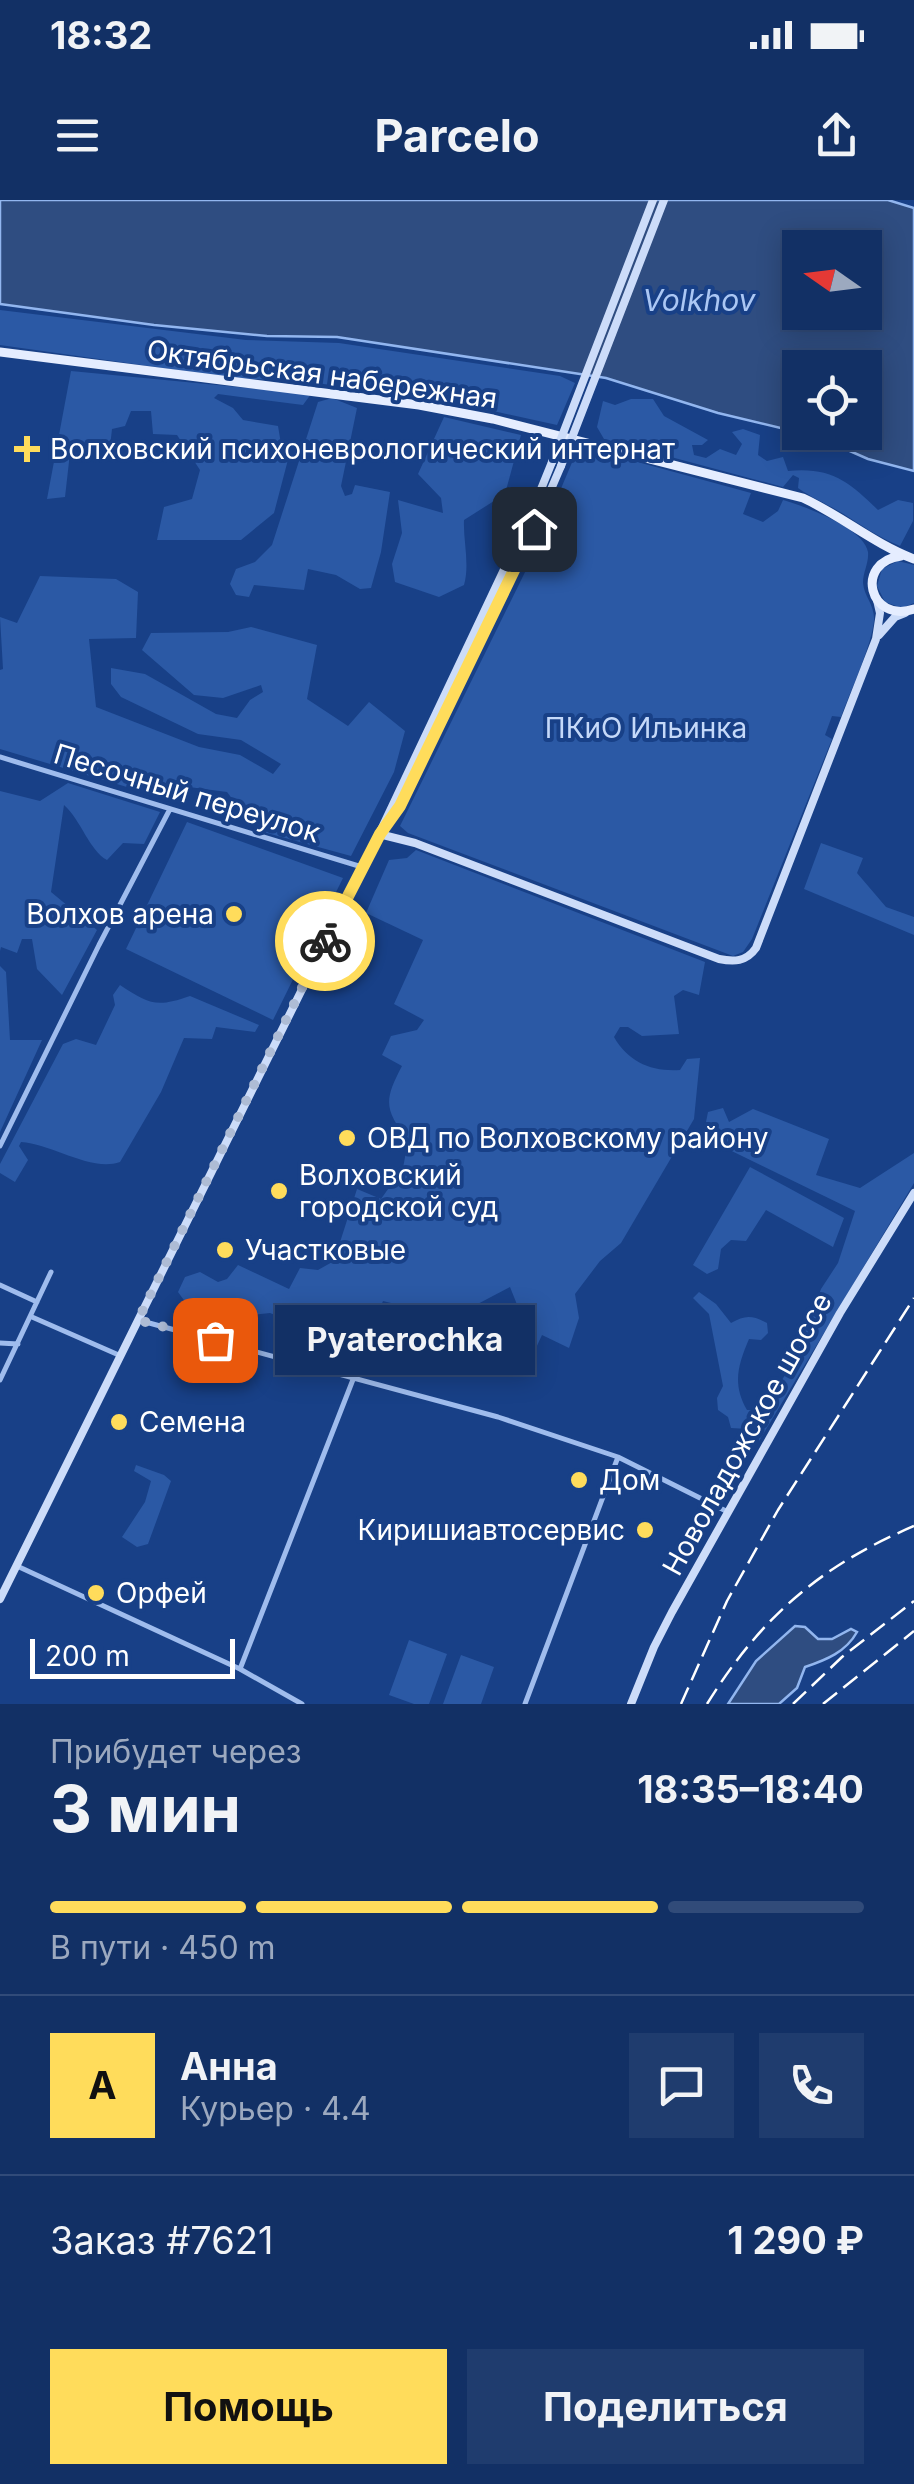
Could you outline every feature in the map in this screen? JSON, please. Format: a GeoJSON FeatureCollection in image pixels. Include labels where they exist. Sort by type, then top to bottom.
{"type":"FeatureCollection","features":[{"type":"Feature","properties":{"kind":"main road"},"geometry":{"type":"LineString","coordinates":[[556,464],[653,200]]}},
{"type":"Feature","properties":{"kind":"main road"},"geometry":{"type":"LineString","coordinates":[[1,1593],[380,834],[556,464],[664,200]]}},
{"type":"Feature","properties":{"kind":"main road","name":"Октябрьская набережная"},"geometry":{"type":"LineString","coordinates":[[0,352],[319,391],[493,419],[803,498],[909,558]]}},
{"type":"Feature","properties":{"kind":"main road"},"geometry":{"type":"LineString","coordinates":[[380,834],[718,959],[735,962],[748,958],[756,948],[876,639],[880,613],[872,583],[879,565],[875,546],[865,536]]}},
{"type":"Feature","properties":{"kind":"main road"},"geometry":{"type":"LineString","coordinates":[[879,565],[886,560],[909,558]]}},
{"type":"Feature","properties":{"kind":"main road"},"geometry":{"type":"LineString","coordinates":[[877,600],[894,612],[914,609]]}},
{"type":"Feature","properties":{"kind":"main road"},"geometry":{"type":"LineString","coordinates":[[876,639],[895,617],[914,609]]}},
{"type":"Feature","properties":{"kind":"main road","name":"Новоладожское шоссе"},"geometry":{"type":"LineString","coordinates":[[631,1704],[654,1646],[728,1512],[840,1313],[914,1193]]}},
{"type":"Feature","properties":{"kind":"street","name":"Песочный переулок"},"geometry":{"type":"LineString","coordinates":[[0,758],[362,866]]}},
{"type":"Feature","properties":{"kind":"street"},"geometry":{"type":"LineString","coordinates":[[0,1146],[98,944],[170,809]]}},
{"type":"Feature","properties":{"kind":"street"},"geometry":{"type":"LineString","coordinates":[[0,1380],[52,1272]]}},
{"type":"Feature","properties":{"kind":"street"},"geometry":{"type":"LineString","coordinates":[[0,1284],[37,1302]]}},
{"type":"Feature","properties":{"kind":"street"},"geometry":{"type":"LineString","coordinates":[[31,1316],[121,1356]]}},
{"type":"Feature","properties":{"kind":"street"},"geometry":{"type":"LineString","coordinates":[[138,1320],[482,1412],[618,1456],[728,1512]]}},
{"type":"Feature","properties":{"kind":"street"},"geometry":{"type":"LineString","coordinates":[[0,1343],[18,1344]]}},
{"type":"Feature","properties":{"kind":"street"},"geometry":{"type":"LineString","coordinates":[[240,1669],[354,1376]]}},
{"type":"Feature","properties":{"kind":"street"},"geometry":{"type":"LineString","coordinates":[[525,1704],[618,1456]]}},
{"type":"Feature","properties":{"kind":"street"},"geometry":{"type":"LineString","coordinates":[[16,1565],[240,1669],[302,1704]]}},
{"type":"Feature","properties":{"kind":"green space"},"geometry":{"type":"Polygon","coordinates":[[[0,310],[246,340],[339,343],[560,376],[575,383],[557,425],[466,405],[310,382],[233,378],[0,345],[0,310]]]}},
{"type":"Feature","properties":{"kind":"green space"},"geometry":{"type":"Polygon","coordinates":[[[71,371],[311,394],[303,405],[218,394],[214,398],[233,408],[243,420],[278,426],[282,450],[290,452],[274,513],[241,540],[157,540],[164,507],[192,499],[200,470],[177,435],[153,434],[151,411],[131,411],[125,426],[112,429],[110,447],[86,443],[70,453],[65,497],[47,499],[71,371]]]}},
{"type":"Feature","properties":{"kind":"green space"},"geometry":{"type":"Polygon","coordinates":[[[332,398],[357,408],[341,486],[345,496],[352,494],[355,485],[390,492],[371,588],[360,589],[336,575],[308,569],[304,590],[254,585],[249,597],[236,595],[230,584],[236,569],[255,562],[272,545],[318,402],[332,398]]]}},
{"type":"Feature","properties":{"kind":"green space"},"geometry":{"type":"Polygon","coordinates":[[[631,399],[653,399],[664,416],[708,440],[692,445],[694,455],[706,458],[720,449],[736,455],[742,444],[732,432],[743,429],[760,435],[758,455],[767,461],[783,457],[788,471],[816,471],[838,478],[878,510],[898,500],[913,503],[913,521],[900,546],[803,492],[798,488],[799,478],[793,475],[783,487],[604,439],[597,427],[603,401],[615,405],[631,399]]]}},
{"type":"Feature","properties":{"kind":"green space"},"geometry":{"type":"Polygon","coordinates":[[[444,417],[521,435],[505,494],[464,520],[464,585],[439,597],[395,582],[392,564],[402,533],[398,500],[443,513],[441,498],[418,474],[444,417]]]}},
{"type":"Feature","properties":{"kind":"green space","name":"ПКиО Ильинка"},"geometry":{"type":"Polygon","coordinates":[[[579,446],[751,493],[743,514],[763,522],[778,511],[783,500],[805,507],[845,527],[864,543],[868,552],[863,583],[874,620],[865,655],[841,717],[832,716],[825,735],[832,739],[752,939],[743,952],[733,956],[408,833],[400,826],[529,564],[579,446]]]}},
{"type":"Feature","properties":{"kind":"green space"},"geometry":{"type":"Polygon","coordinates":[[[898,561],[914,565],[914,603],[902,608],[885,602],[877,586],[882,569],[898,561]]]}},
{"type":"Feature","properties":{"kind":"green space"},"geometry":{"type":"Polygon","coordinates":[[[40,576],[116,579],[138,592],[136,638],[89,639],[96,707],[199,747],[240,755],[273,774],[281,764],[241,740],[198,734],[121,697],[111,684],[111,668],[145,674],[216,714],[237,718],[250,700],[263,692],[261,685],[223,698],[194,695],[142,650],[151,633],[228,632],[251,627],[317,645],[307,699],[348,726],[369,702],[405,731],[394,772],[351,856],[256,830],[227,792],[189,787],[177,802],[0,749],[0,617],[17,623],[40,576]]]}},
{"type":"Feature","properties":{"kind":"green space"},"geometry":{"type":"Polygon","coordinates":[[[68,783],[160,812],[144,844],[123,843],[107,860],[64,805],[51,892],[97,930],[62,995],[37,969],[32,939],[22,939],[17,953],[1,947],[0,951],[0,791],[40,801],[68,783]]]}},
{"type":"Feature","properties":{"kind":"green space","name":"Волхов арена"},"geometry":{"type":"Polygon","coordinates":[[[187,822],[343,878],[273,1020],[126,949],[187,822]]]}},
{"type":"Feature","properties":{"kind":"green space"},"geometry":{"type":"Polygon","coordinates":[[[821,843],[863,858],[857,873],[886,907],[914,917],[914,935],[804,889],[821,843]]]}},
{"type":"Feature","properties":{"kind":"green space"},"geometry":{"type":"Polygon","coordinates":[[[416,850],[705,962],[699,995],[683,990],[674,996],[679,1034],[642,1036],[628,1027],[620,1027],[614,1037],[626,1053],[651,1067],[680,1070],[687,1059],[700,1058],[694,1119],[621,1243],[600,1261],[575,1294],[579,1318],[569,1348],[542,1335],[536,1348],[512,1334],[518,1307],[510,1287],[451,1318],[383,1301],[356,1367],[323,1356],[329,1339],[323,1334],[270,1313],[199,1321],[178,1292],[185,1277],[200,1272],[218,1282],[227,1279],[238,1265],[289,1289],[300,1268],[318,1270],[334,1261],[357,1189],[381,1199],[403,1168],[408,1141],[389,1105],[402,1066],[382,1055],[391,1036],[417,1030],[424,1020],[394,1004],[423,940],[366,913],[389,860],[407,858],[416,850]]]}},
{"type":"Feature","properties":{"kind":"green space"},"geometry":{"type":"Polygon","coordinates":[[[0,966],[6,972],[10,1040],[42,1040],[0,1132],[0,966]]]}},
{"type":"Feature","properties":{"kind":"green space"},"geometry":{"type":"Polygon","coordinates":[[[120,985],[153,1002],[190,996],[259,1025],[255,1032],[216,1027],[212,1039],[184,1038],[161,1092],[120,1162],[84,1161],[21,1142],[19,1146],[28,1160],[15,1182],[0,1173],[0,1164],[63,1044],[76,1039],[96,1045],[120,985]]]}},
{"type":"Feature","properties":{"kind":"green space"},"geometry":{"type":"Polygon","coordinates":[[[723,1108],[729,1122],[753,1109],[829,1139],[816,1175],[860,1188],[914,1153],[914,1183],[759,1441],[755,1440],[757,1425],[731,1428],[728,1417],[718,1410],[717,1398],[723,1386],[709,1314],[693,1298],[699,1292],[716,1304],[731,1323],[749,1317],[767,1323],[768,1333],[761,1340],[749,1339],[738,1374],[739,1392],[747,1410],[757,1410],[775,1399],[793,1364],[821,1289],[838,1263],[855,1211],[703,1137],[708,1112],[723,1108]]]}},
{"type":"Feature","properties":{"kind":"green space"},"geometry":{"type":"Polygon","coordinates":[[[750,1167],[844,1218],[833,1247],[766,1210],[746,1241],[731,1240],[721,1249],[718,1269],[707,1274],[693,1265],[750,1167]]]}},
{"type":"Feature","properties":{"kind":"green space"},"geometry":{"type":"Polygon","coordinates":[[[136,1465],[171,1481],[148,1544],[137,1547],[122,1537],[145,1502],[151,1481],[134,1471],[136,1465]]]}},
{"type":"Feature","properties":{"kind":"green space"},"geometry":{"type":"Polygon","coordinates":[[[409,1640],[447,1654],[429,1704],[414,1704],[389,1695],[409,1640]]]}},
{"type":"Feature","properties":{"kind":"green space"},"geometry":{"type":"Polygon","coordinates":[[[461,1655],[494,1667],[481,1704],[443,1704],[461,1655]]]}},
{"type":"Feature","properties":{"kind":"water","name":"Volkhov"},"geometry":{"type":"Polygon","coordinates":[[[0,200],[888,200],[914,208],[914,471],[848,450],[882,450],[882,350],[782,350],[782,428],[606,378],[337,337],[267,336],[0,304],[0,200]]]}},
{"type":"Feature","properties":{"kind":"water"},"geometry":{"type":"Polygon","coordinates":[[[795,1626],[805,1627],[818,1639],[832,1639],[851,1629],[857,1632],[841,1650],[805,1667],[797,1688],[779,1704],[728,1704],[756,1661],[795,1626]]]}},
{"type":"Feature","properties":{"kind":"railway"},"geometry":{"type":"LineString","coordinates":[[681,1704],[727,1601],[778,1510],[914,1298]]}},
{"type":"Feature","properties":{"kind":"railway"},"geometry":{"type":"LineString","coordinates":[[707,1704],[749,1645],[796,1597],[850,1558],[914,1526]]}},
{"type":"Feature","properties":{"kind":"railway"},"geometry":{"type":"LineString","coordinates":[[793,1704],[842,1657],[914,1601]]}},
{"type":"Feature","properties":{"kind":"railway"},"geometry":{"type":"LineString","coordinates":[[823,1704],[914,1631]]}},
{"type":"Feature","properties":{"kind":"way so far"},"geometry":{"type":"LineString","coordinates":[[215,1340],[138,1320],[325,941]]}},
{"type":"Feature","properties":{"kind":"place","name":"Волховский психоневрологический интернат"},"geometry":{"type":"Point","coordinates":[27,449]}},
{"type":"Feature","properties":{"kind":"place","name":"Волхов арена"},"geometry":{"type":"Point","coordinates":[234,914]}},
{"type":"Feature","properties":{"kind":"place","name":"ОВД по Волховскому району"},"geometry":{"type":"Point","coordinates":[347,1138]}},
{"type":"Feature","properties":{"kind":"place","name":"Волховский городской суд"},"geometry":{"type":"Point","coordinates":[279,1191]}},
{"type":"Feature","properties":{"kind":"place","name":"Участковые"},"geometry":{"type":"Point","coordinates":[225,1250]}},
{"type":"Feature","properties":{"kind":"place","name":"Pyaterochka"},"geometry":{"type":"Point","coordinates":[215,1340]}},
{"type":"Feature","properties":{"kind":"place","name":"Семена"},"geometry":{"type":"Point","coordinates":[119,1422]}},
{"type":"Feature","properties":{"kind":"place","name":"Дом"},"geometry":{"type":"Point","coordinates":[579,1480]}},
{"type":"Feature","properties":{"kind":"place","name":"Киришиавтосервис"},"geometry":{"type":"Point","coordinates":[645,1530]}},
{"type":"Feature","properties":{"kind":"place","name":"Орфей"},"geometry":{"type":"Point","coordinates":[96,1593]}},
{"type":"Feature","properties":{"kind":"route"},"geometry":{"type":"LineString","coordinates":[[325,941],[362,866],[400,806],[534,529]]}}]}
